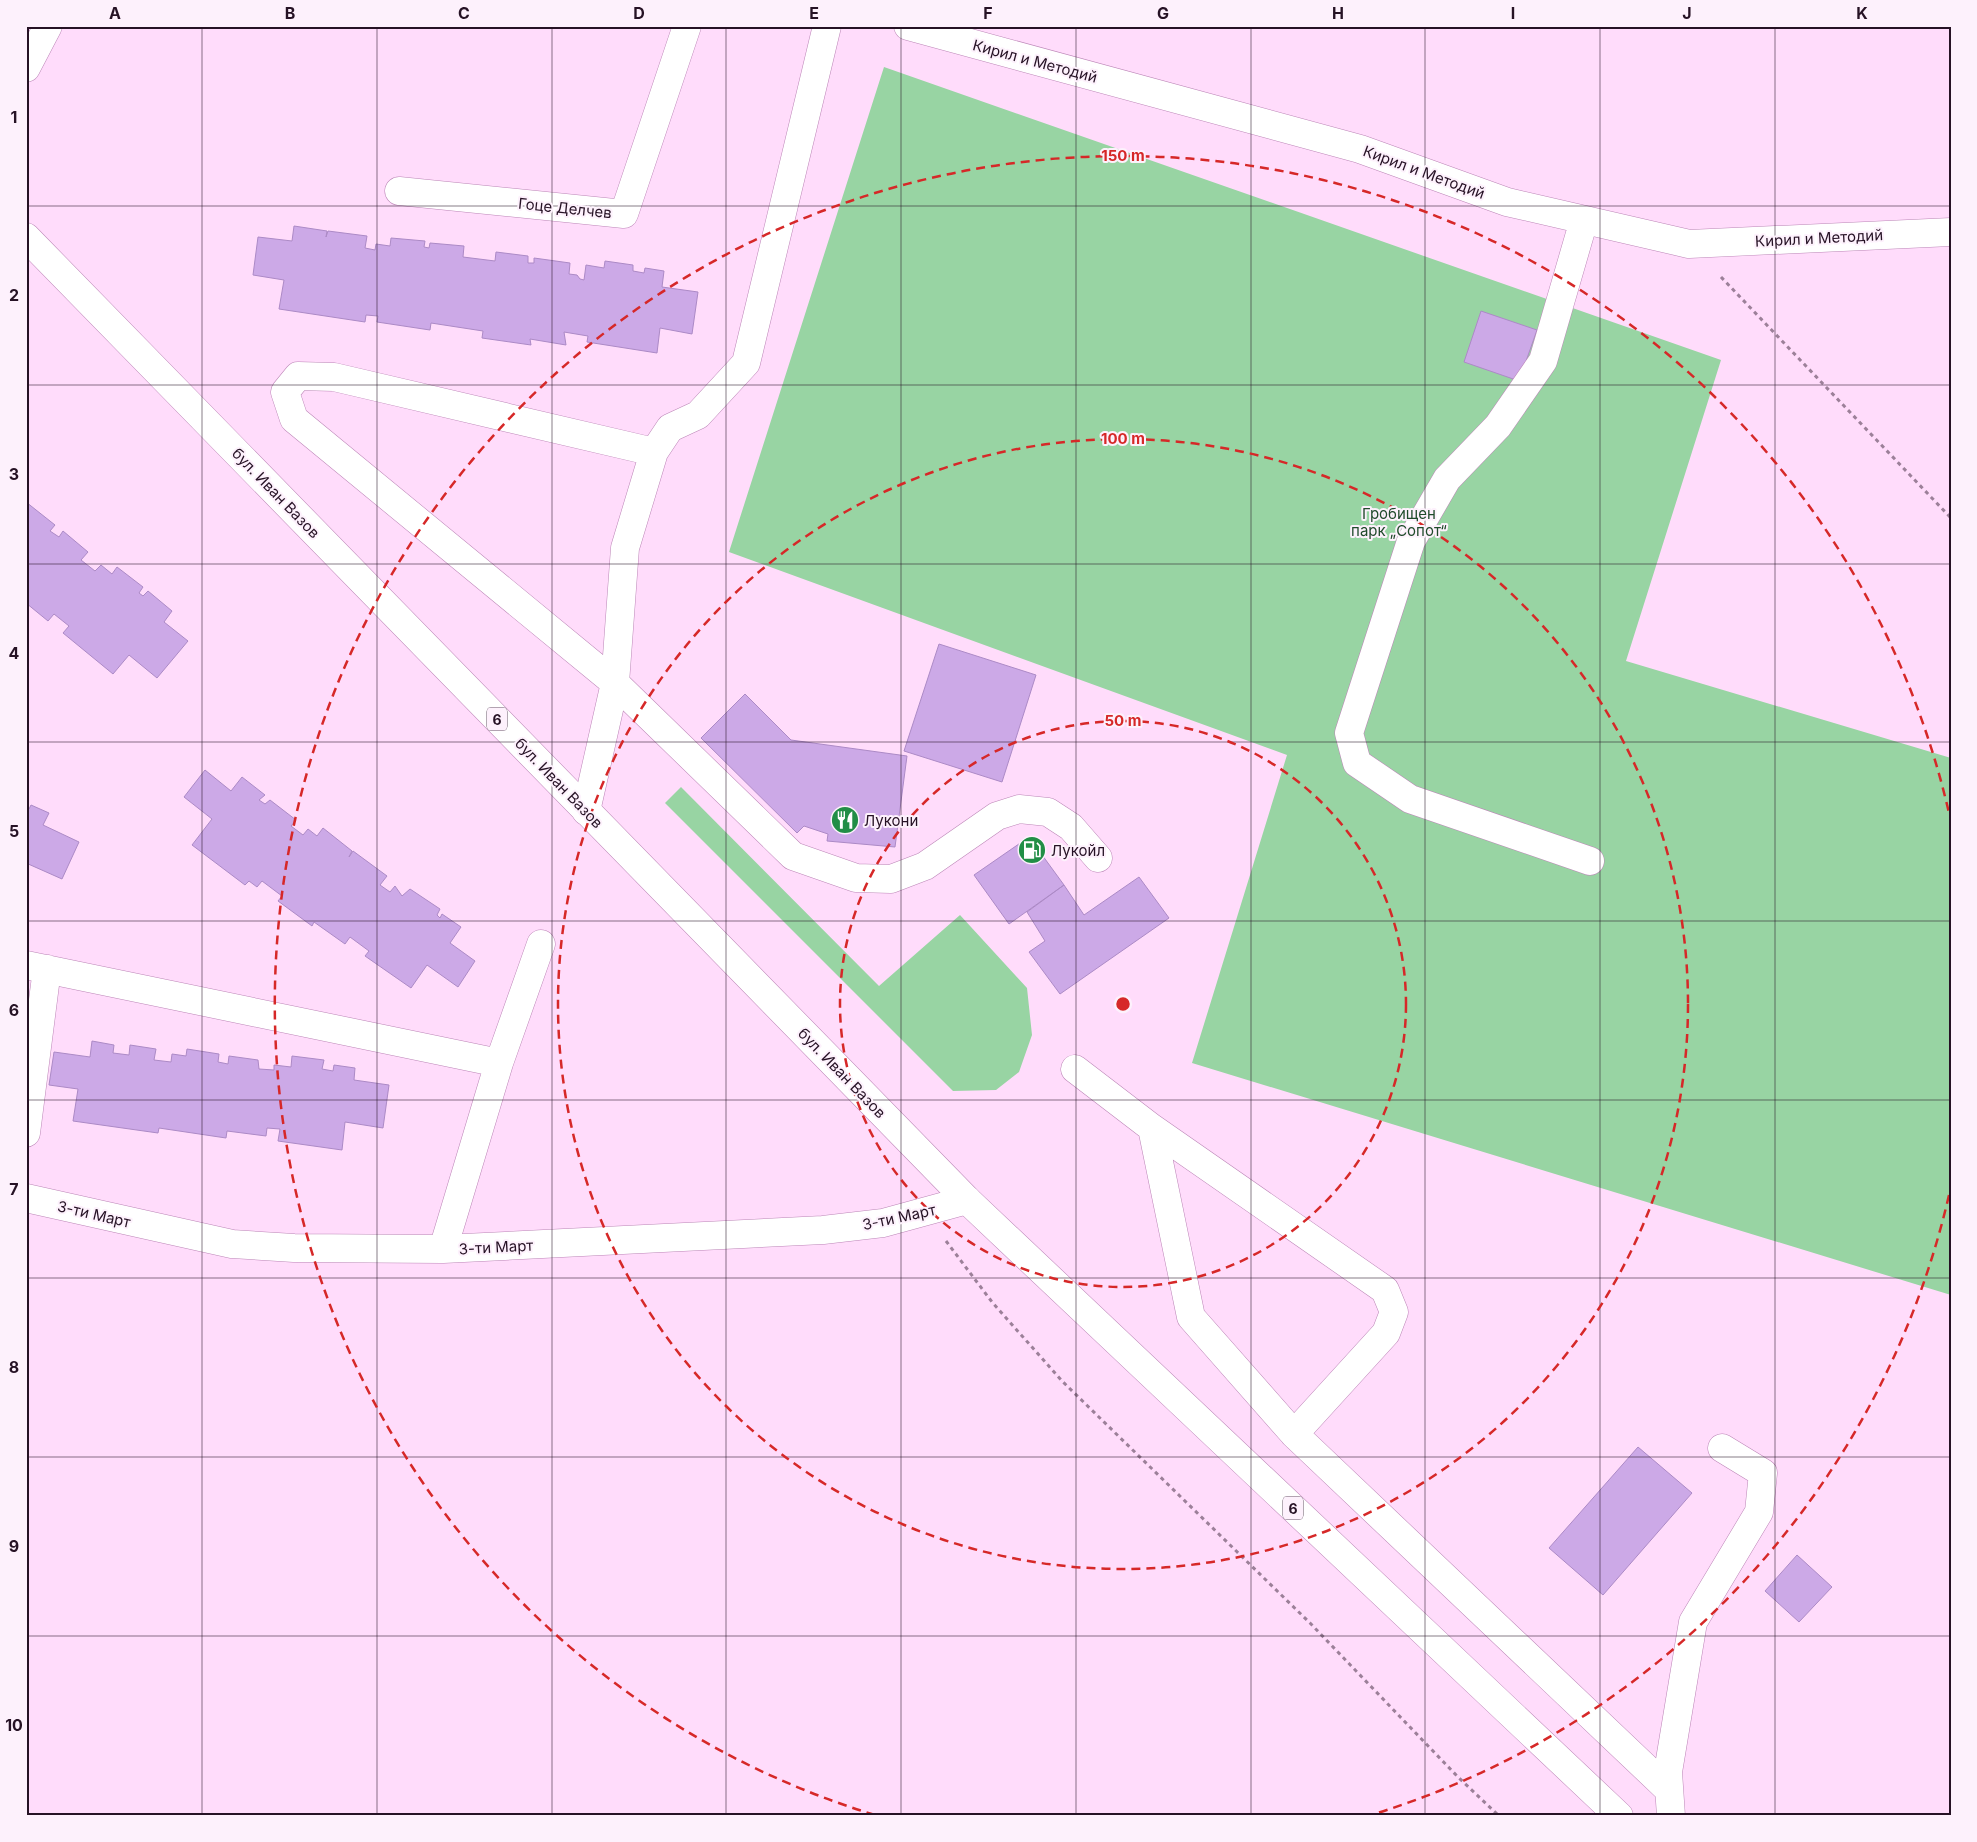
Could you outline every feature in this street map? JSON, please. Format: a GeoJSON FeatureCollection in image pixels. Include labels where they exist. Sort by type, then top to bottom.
{"type":"FeatureCollection","features":[{"type":"Feature","properties":{"kind":"street"},"geometry":{"type":"LineString","coordinates":[[26,68],[48,26]]}},
{"type":"Feature","properties":{"kind":"street","name":"Гоце Делчев"},"geometry":{"type":"LineString","coordinates":[[398,191],[624,214],[688,26]]}},
{"type":"Feature","properties":{"kind":"street"},"geometry":{"type":"LineString","coordinates":[[586,811],[615,683],[625,548],[654,452],[670,428],[698,415],[746,363],[828,26]]}},
{"type":"Feature","properties":{"kind":"street","name":"Кирил и Методий"},"geometry":{"type":"LineString","coordinates":[[908,26],[1360,148],[1507,202],[1690,244],[1951,232]]}},
{"type":"Feature","properties":{"kind":"street"},"geometry":{"type":"LineString","coordinates":[[1584,220],[1543,361],[1498,426],[1447,479],[1411,541],[1349,733],[1357,763],[1410,799],[1590,861]]}},
{"type":"Feature","properties":{"kind":"street","name":"бул. Иван Вазов"},"geometry":{"type":"LineString","coordinates":[[26,237],[967,1200]]}},
{"type":"Feature","properties":{"kind":"street"},"geometry":{"type":"LineString","coordinates":[[654,452],[334,377],[298,376],[285,392],[294,420],[615,683],[793,856],[856,878],[891,879],[925,866],[997,816],[1019,809],[1048,812],[1072,827],[1098,858]]}},
{"type":"Feature","properties":{"kind":"street"},"geometry":{"type":"LineString","coordinates":[[443,1249],[499,1063],[541,944]]}},
{"type":"Feature","properties":{"kind":"street"},"geometry":{"type":"LineString","coordinates":[[26,1132],[36,967],[499,1063]]}},
{"type":"Feature","properties":{"kind":"street"},"geometry":{"type":"LineString","coordinates":[[1075,1069],[1152,1128],[1386,1290],[1394,1312],[1386,1334],[1294,1434]]}},
{"type":"Feature","properties":{"kind":"street"},"geometry":{"type":"LineString","coordinates":[[1152,1128],[1191,1316],[1294,1434],[1670,1803]]}},
{"type":"Feature","properties":{"kind":"street","name":"3-ти Март"},"geometry":{"type":"LineString","coordinates":[[26,1198],[232,1244],[294,1248],[443,1249],[823,1230],[883,1223],[967,1200]]}},
{"type":"Feature","properties":{"kind":"street","name":"6"},"geometry":{"type":"LineString","coordinates":[[967,1200],[1619,1816]]}},
{"type":"Feature","properties":{"kind":"street"},"geometry":{"type":"LineString","coordinates":[[1670,1803],[1668,1772],[1693,1622],[1759,1512],[1763,1473],[1722,1448]]}},
{"type":"Feature","properties":{"kind":"path"},"geometry":{"type":"LineString","coordinates":[[1690,244],[1951,518]]}},
{"type":"Feature","properties":{"kind":"path"},"geometry":{"type":"LineString","coordinates":[[924,1213],[992,1302],[1062,1381],[1310,1623],[1457,1776],[1499,1816]]}},
{"type":"Feature","properties":{"kind":"green space","name":"Гробищен парк „Сопот“"},"geometry":{"type":"Polygon","coordinates":[[[884,67],[1721,360],[1626,661],[1951,758],[1951,1295],[1192,1063],[1287,755],[729,552],[884,67]]]}},
{"type":"Feature","properties":{"kind":"green space"},"geometry":{"type":"Polygon","coordinates":[[[681,787],[879,986],[960,915],[1027,988],[1032,1035],[1019,1072],[996,1090],[953,1091],[665,803],[681,787]]]}},
{"type":"Feature","properties":{"kind":"building"},"geometry":{"type":"Polygon","coordinates":[[[294,226],[327,231],[326,237],[328,231],[367,236],[365,248],[375,250],[376,244],[390,246],[391,238],[425,241],[424,247],[429,248],[430,243],[464,246],[463,257],[495,261],[496,252],[528,256],[528,263],[534,263],[534,258],[570,263],[569,274],[577,275],[580,279],[584,280],[586,265],[604,268],[605,261],[633,265],[633,271],[644,273],[645,268],[664,271],[662,287],[698,292],[692,334],[660,328],[657,353],[587,342],[588,336],[564,332],[566,345],[530,339],[531,345],[482,338],[483,331],[431,323],[430,330],[377,322],[378,316],[366,315],[365,322],[279,309],[284,280],[253,275],[258,237],[292,241],[294,226]]]}},
{"type":"Feature","properties":{"kind":"building"},"geometry":{"type":"Polygon","coordinates":[[[1481,311],[1537,330],[1519,381],[1464,362],[1481,311]]]}},
{"type":"Feature","properties":{"kind":"building"},"geometry":{"type":"Polygon","coordinates":[[[26,502],[55,525],[50,531],[59,537],[63,531],[88,552],[81,560],[95,571],[101,565],[112,574],[117,567],[143,587],[139,593],[143,596],[148,591],[172,611],[164,622],[188,641],[157,678],[129,655],[113,674],[63,633],[69,626],[54,614],[48,621],[26,603],[26,502]]]}},
{"type":"Feature","properties":{"kind":"building"},"geometry":{"type":"Polygon","coordinates":[[[939,644],[1036,675],[1002,782],[904,751],[939,644]]]}},
{"type":"Feature","properties":{"kind":"building"},"geometry":{"type":"Polygon","coordinates":[[[745,694],[791,740],[907,756],[895,847],[827,841],[828,834],[804,826],[797,833],[701,738],[745,694]]]}},
{"type":"Feature","properties":{"kind":"building"},"geometry":{"type":"Polygon","coordinates":[[[205,770],[231,791],[242,777],[265,795],[259,800],[265,804],[270,800],[296,820],[291,826],[303,835],[308,829],[317,836],[323,828],[352,851],[349,857],[353,851],[387,876],[380,885],[390,892],[395,886],[402,896],[410,889],[440,909],[437,915],[440,918],[442,914],[461,927],[450,943],[475,961],[458,987],[427,965],[411,988],[365,956],[369,951],[350,937],[345,944],[314,922],[312,926],[278,901],[282,896],[262,881],[257,887],[249,881],[245,885],[192,845],[212,819],[184,797],[205,770]]]}},
{"type":"Feature","properties":{"kind":"building"},"geometry":{"type":"Polygon","coordinates":[[[31,805],[49,813],[43,825],[79,842],[62,879],[26,863],[26,807],[29,809],[31,805]]]}},
{"type":"Feature","properties":{"kind":"building"},"geometry":{"type":"Polygon","coordinates":[[[1029,837],[1064,885],[1009,924],[974,875],[1029,837]]]}},
{"type":"Feature","properties":{"kind":"building"},"geometry":{"type":"Polygon","coordinates":[[[1139,877],[1169,918],[1060,994],[1029,952],[1045,941],[1027,912],[1064,885],[1084,915],[1139,877]]]}},
{"type":"Feature","properties":{"kind":"building"},"geometry":{"type":"Polygon","coordinates":[[[92,1041],[114,1045],[113,1053],[129,1055],[130,1045],[156,1049],[154,1060],[171,1062],[172,1054],[186,1056],[187,1049],[219,1054],[218,1062],[228,1064],[229,1056],[258,1060],[259,1069],[274,1070],[274,1065],[291,1067],[292,1056],[324,1060],[322,1069],[333,1071],[334,1065],[355,1068],[354,1080],[389,1085],[383,1128],[345,1122],[342,1150],[278,1141],[280,1129],[267,1128],[266,1136],[227,1131],[226,1138],[159,1128],[158,1133],[73,1121],[78,1089],[49,1085],[54,1052],[90,1057],[92,1041]]]}},
{"type":"Feature","properties":{"kind":"building"},"geometry":{"type":"Polygon","coordinates":[[[1638,1447],[1692,1493],[1603,1595],[1549,1548],[1638,1447]]]}},
{"type":"Feature","properties":{"kind":"building"},"geometry":{"type":"Polygon","coordinates":[[[1797,1555],[1832,1587],[1799,1622],[1765,1591],[1797,1555]]]}},
{"type":"Feature","properties":{"kind":"place","name":"Лукони"},"geometry":{"type":"Point","coordinates":[845,820]}},
{"type":"Feature","properties":{"kind":"place","name":"Лукойл"},"geometry":{"type":"Point","coordinates":[1032,850]}}]}
